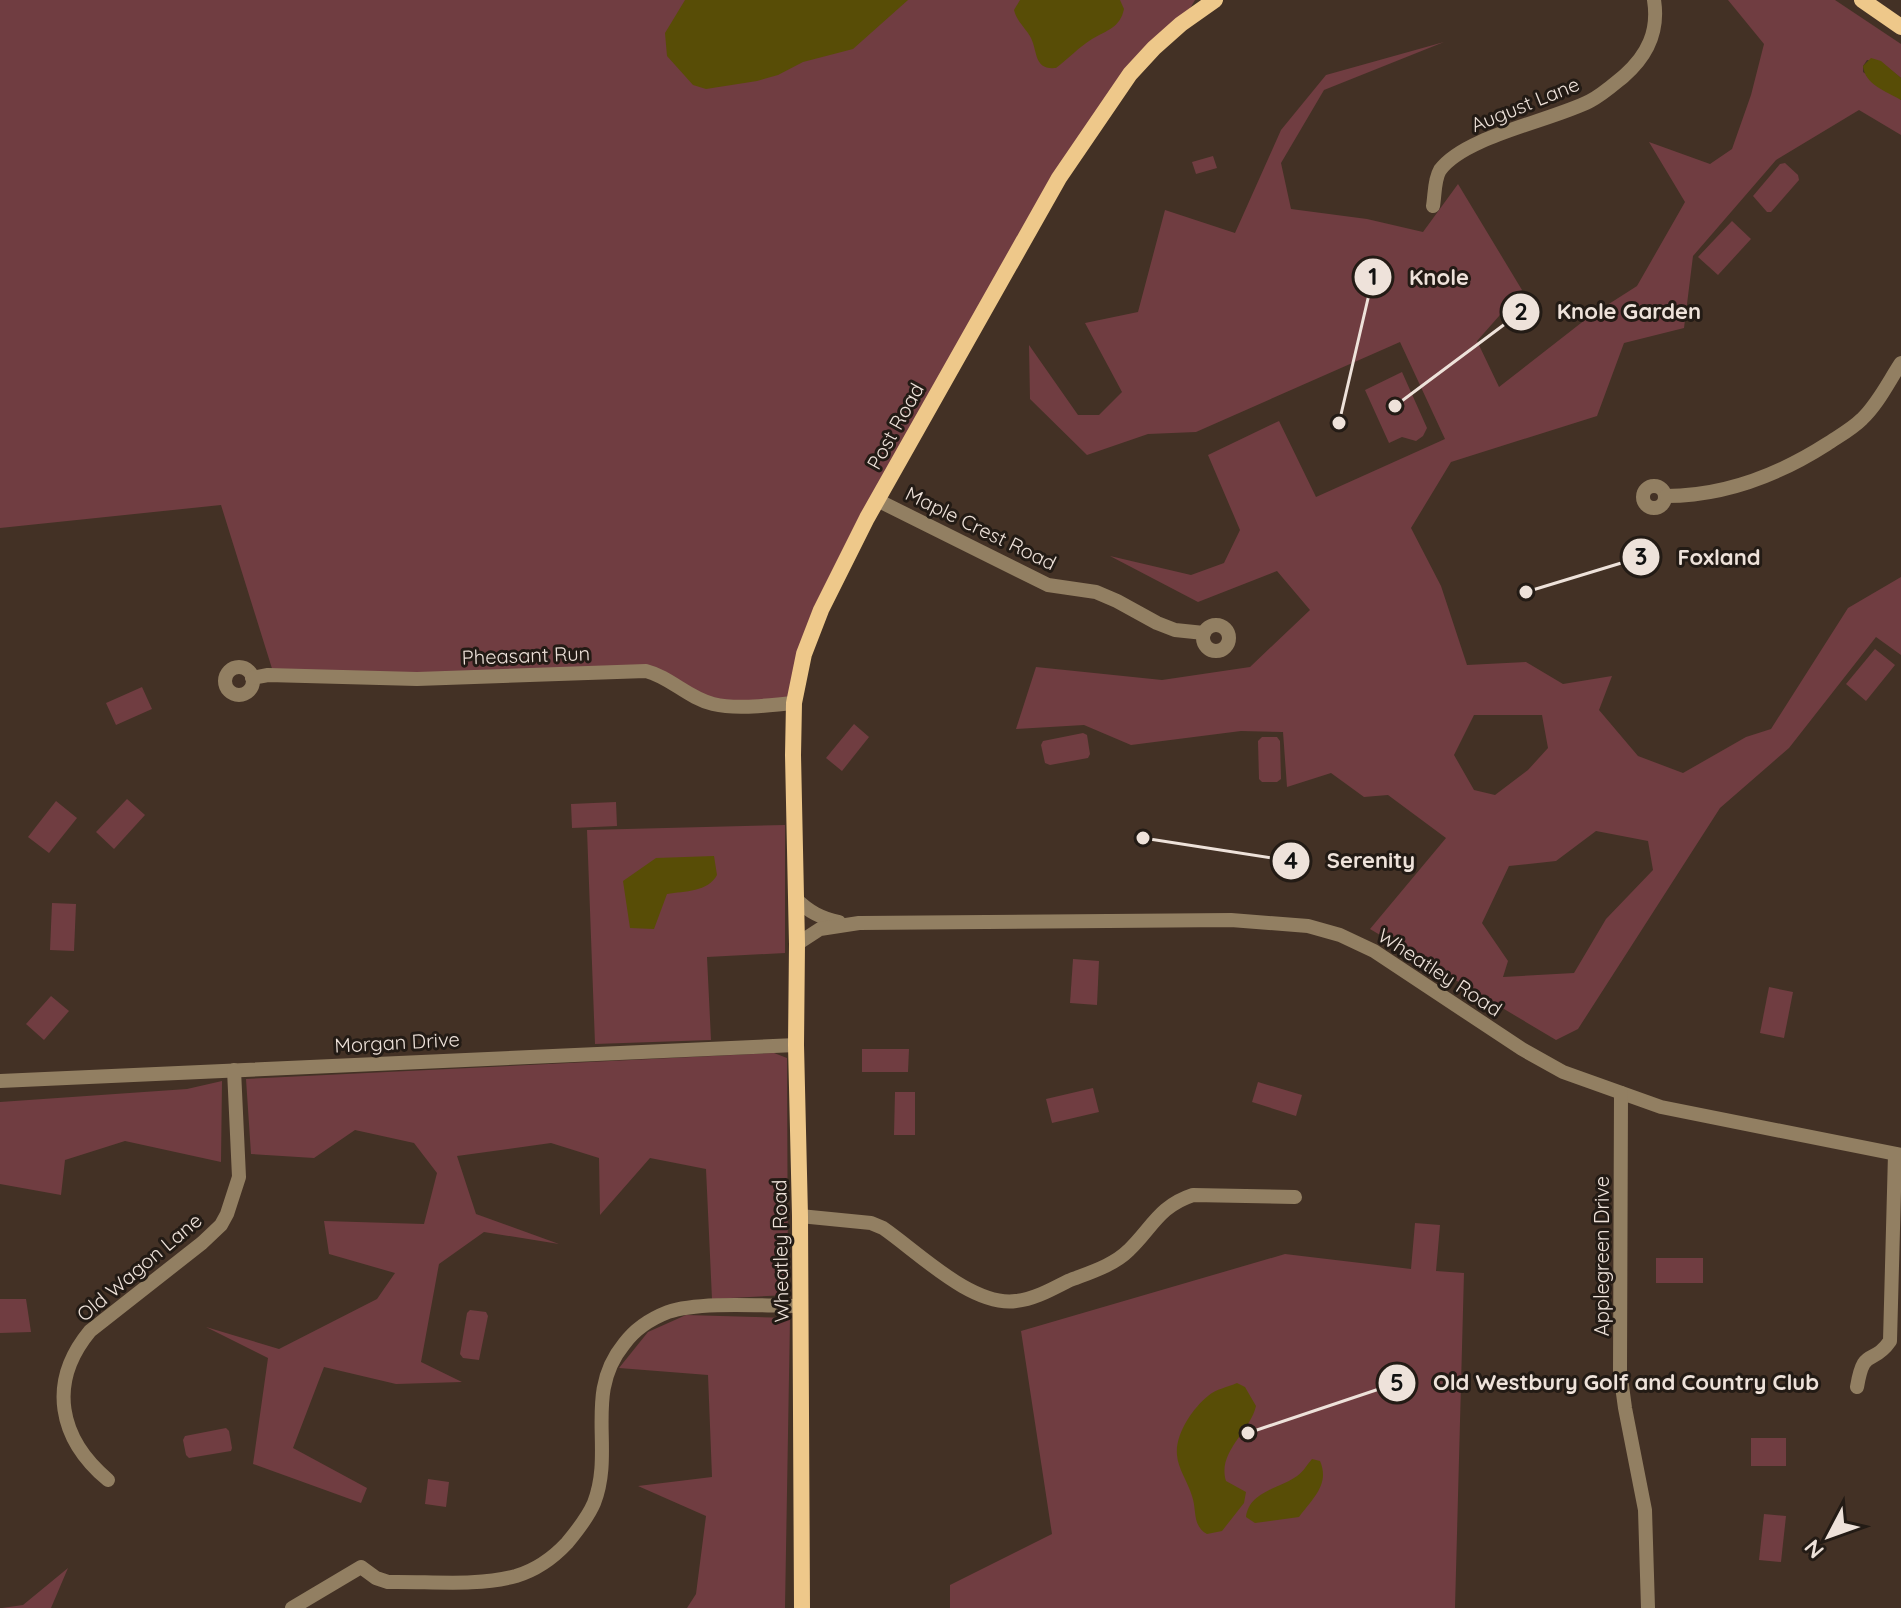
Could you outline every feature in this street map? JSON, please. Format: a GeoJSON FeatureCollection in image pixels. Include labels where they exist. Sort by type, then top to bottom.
{"type":"FeatureCollection","features":[{"type":"Feature","properties":{"kind":"main road","name":"Post Road"},"geometry":{"type":"LineString","coordinates":[[797,944],[794,703],[804,654],[821,610],[877,500],[1059,178],[1130,74],[1181,24],[1215,0]]}},
{"type":"Feature","properties":{"kind":"main road"},"geometry":{"type":"LineString","coordinates":[[1862,0],[1901,27]]}},
{"type":"Feature","properties":{"kind":"main road","name":"Wheatley Road"},"geometry":{"type":"LineString","coordinates":[[797,944],[802,1608]]}},
{"type":"Feature","properties":{"kind":"street","name":"August Lane"},"geometry":{"type":"LineString","coordinates":[[1433,206],[1438,175],[1456,155],[1484,141],[1590,101],[1630,70],[1650,46],[1655,25],[1654,0]]}},
{"type":"Feature","properties":{"kind":"street"},"geometry":{"type":"LineString","coordinates":[[1666,496],[1692,496],[1733,489],[1765,478],[1816,451],[1865,417],[1901,363]]}},
{"type":"Feature","properties":{"kind":"street","name":"Maple Crest Road"},"geometry":{"type":"LineString","coordinates":[[877,500],[1048,585],[1096,592],[1166,627],[1204,633]]}},
{"type":"Feature","properties":{"kind":"street","name":"Pheasant Run"},"geometry":{"type":"LineString","coordinates":[[252,678],[268,675],[417,679],[646,671],[660,675],[712,704],[794,703]]}},
{"type":"Feature","properties":{"kind":"street","name":"Wheatley Road"},"geometry":{"type":"LineString","coordinates":[[796,899],[824,919],[843,923],[1231,920],[1308,926],[1340,935],[1374,951],[1522,1049],[1563,1072],[1661,1107],[1898,1154]]}},
{"type":"Feature","properties":{"kind":"street","name":"Wheatley Road"},"geometry":{"type":"LineString","coordinates":[[797,944],[820,929],[843,923]]}},
{"type":"Feature","properties":{"kind":"street","name":"Morgan Drive"},"geometry":{"type":"LineString","coordinates":[[0,1081],[796,1045]]}},
{"type":"Feature","properties":{"kind":"street","name":"Old Wagon Lane"},"geometry":{"type":"LineString","coordinates":[[108,1480],[88,1464],[68,1429],[64,1401],[68,1372],[81,1342],[100,1321],[221,1225],[239,1177],[234,1070]]}},
{"type":"Feature","properties":{"kind":"street","name":"Applegreen Drive"},"geometry":{"type":"LineString","coordinates":[[1621,1093],[1620,1371],[1645,1510],[1648,1608]]}},
{"type":"Feature","properties":{"kind":"street"},"geometry":{"type":"LineString","coordinates":[[1857,1387],[1861,1364],[1890,1341],[1898,1154]]}},
{"type":"Feature","properties":{"kind":"street"},"geometry":{"type":"LineString","coordinates":[[800,1216],[871,1223],[883,1228],[977,1294],[1014,1302],[1033,1297],[1114,1261],[1128,1251],[1162,1210],[1181,1199],[1193,1195],[1295,1197]]}},
{"type":"Feature","properties":{"kind":"street"},"geometry":{"type":"LineString","coordinates":[[292,1608],[361,1567],[379,1580],[388,1582],[480,1581],[517,1576],[535,1569],[565,1545],[594,1503],[601,1472],[602,1389],[611,1362],[629,1337],[650,1320],[684,1307],[801,1306]]}},
{"type":"Feature","properties":{"kind":"shaded area"},"geometry":{"type":"Polygon","coordinates":[[[0,0],[1195,0],[1181,24],[1154,48],[1059,178],[821,610],[794,703],[712,704],[660,675],[274,675],[221,505],[0,528],[0,0]]]}},
{"type":"Feature","properties":{"kind":"shaded area"},"geometry":{"type":"Polygon","coordinates":[[[685,0],[908,0],[853,49],[803,62],[778,75],[757,81],[706,89],[693,85],[667,56],[665,33],[685,0]]]}},
{"type":"Feature","properties":{"kind":"shaded area"},"geometry":{"type":"Polygon","coordinates":[[[1020,0],[1120,0],[1124,9],[1112,28],[1087,42],[1056,68],[1049,68],[1040,63],[1031,38],[1015,14],[1020,0]]]}},
{"type":"Feature","properties":{"kind":"shaded area"},"geometry":{"type":"Polygon","coordinates":[[[1728,0],[1835,0],[1901,44],[1901,78],[1881,62],[1867,60],[1863,72],[1901,100],[1901,135],[1859,110],[1776,160],[1693,256],[1684,328],[1624,343],[1597,416],[1451,462],[1411,528],[1441,586],[1467,665],[1526,662],[1563,684],[1612,676],[1599,710],[1638,756],[1683,773],[1746,737],[1771,729],[1848,608],[1901,577],[1901,655],[1876,637],[1789,748],[1720,808],[1578,1029],[1556,1040],[1370,929],[1446,838],[1388,795],[1364,797],[1331,773],[1287,787],[1283,732],[1241,731],[1131,745],[1084,725],[1016,729],[1036,667],[1162,680],[1250,667],[1310,610],[1277,571],[1198,602],[1110,556],[1191,575],[1224,563],[1240,530],[1208,455],[1279,421],[1316,497],[1445,439],[1400,342],[1196,432],[1148,434],[1087,455],[1030,399],[1029,345],[1078,415],[1099,415],[1122,392],[1085,323],[1138,312],[1165,210],[1235,233],[1281,130],[1326,75],[1444,42],[1324,90],[1281,163],[1291,209],[1367,219],[1423,232],[1458,184],[1522,290],[1477,341],[1499,387],[1590,316],[1637,286],[1685,202],[1649,142],[1710,164],[1732,149],[1751,95],[1764,44],[1728,0]],[[1474,715],[1454,755],[1474,790],[1495,795],[1528,770],[1548,748],[1542,715],[1474,715]],[[1596,831],[1556,861],[1509,866],[1482,923],[1508,961],[1503,977],[1574,973],[1606,919],[1653,870],[1648,841],[1596,831]]]}},
{"type":"Feature","properties":{"kind":"shaded area"},"geometry":{"type":"Polygon","coordinates":[[[1871,58],[1881,61],[1901,78],[1901,100],[1877,87],[1868,78],[1863,66],[1871,58]]]}},
{"type":"Feature","properties":{"kind":"shaded area"},"geometry":{"type":"Polygon","coordinates":[[[1213,156],[1217,168],[1196,174],[1192,162],[1213,156]]]}},
{"type":"Feature","properties":{"kind":"shaded area"},"geometry":{"type":"Polygon","coordinates":[[[1785,163],[1798,175],[1799,180],[1771,212],[1767,212],[1753,196],[1780,164],[1785,163]]]}},
{"type":"Feature","properties":{"kind":"shaded area"},"geometry":{"type":"Polygon","coordinates":[[[1732,221],[1751,239],[1718,275],[1698,257],[1732,221]]]}},
{"type":"Feature","properties":{"kind":"shaded area"},"geometry":{"type":"Polygon","coordinates":[[[1402,372],[1427,428],[1416,441],[1402,437],[1389,443],[1365,390],[1402,372]]]}},
{"type":"Feature","properties":{"kind":"shaded area"},"geometry":{"type":"Polygon","coordinates":[[[1875,649],[1895,665],[1866,701],[1846,684],[1875,649]]]}},
{"type":"Feature","properties":{"kind":"shaded area"},"geometry":{"type":"Polygon","coordinates":[[[142,687],[152,709],[116,725],[106,703],[142,687]]]}},
{"type":"Feature","properties":{"kind":"shaded area"},"geometry":{"type":"Polygon","coordinates":[[[854,724],[869,737],[842,771],[826,758],[854,724]]]}},
{"type":"Feature","properties":{"kind":"shaded area"},"geometry":{"type":"Polygon","coordinates":[[[1083,733],[1087,735],[1088,758],[1050,765],[1045,763],[1043,741],[1083,733]]]}},
{"type":"Feature","properties":{"kind":"shaded area"},"geometry":{"type":"Polygon","coordinates":[[[1262,737],[1277,737],[1280,741],[1281,779],[1277,782],[1262,782],[1259,779],[1258,741],[1262,737]]]}},
{"type":"Feature","properties":{"kind":"shaded area"},"geometry":{"type":"Polygon","coordinates":[[[127,799],[145,815],[114,849],[96,832],[127,799]]]}},
{"type":"Feature","properties":{"kind":"shaded area"},"geometry":{"type":"Polygon","coordinates":[[[56,801],[77,818],[49,853],[28,837],[56,801]]]}},
{"type":"Feature","properties":{"kind":"shaded area"},"geometry":{"type":"Polygon","coordinates":[[[616,802],[617,826],[572,828],[571,804],[616,802]]]}},
{"type":"Feature","properties":{"kind":"shaded area"},"geometry":{"type":"Polygon","coordinates":[[[785,825],[785,953],[707,957],[711,1040],[595,1044],[587,830],[785,825]]]}},
{"type":"Feature","properties":{"kind":"shaded area"},"geometry":{"type":"Polygon","coordinates":[[[714,856],[717,875],[713,881],[695,890],[667,894],[654,929],[630,928],[623,881],[656,858],[714,856]]]}},
{"type":"Feature","properties":{"kind":"shaded area"},"geometry":{"type":"Polygon","coordinates":[[[52,903],[76,904],[74,951],[50,950],[52,903]]]}},
{"type":"Feature","properties":{"kind":"shaded area"},"geometry":{"type":"Polygon","coordinates":[[[1073,959],[1099,961],[1097,1005],[1070,1003],[1073,959]]]}},
{"type":"Feature","properties":{"kind":"shaded area"},"geometry":{"type":"Polygon","coordinates":[[[1769,987],[1793,992],[1784,1038],[1760,1033],[1769,987]]]}},
{"type":"Feature","properties":{"kind":"shaded area"},"geometry":{"type":"Polygon","coordinates":[[[51,996],[69,1011],[44,1040],[26,1024],[51,996]]]}},
{"type":"Feature","properties":{"kind":"shaded area"},"geometry":{"type":"Polygon","coordinates":[[[862,1049],[909,1049],[908,1072],[862,1072],[862,1049]]]}},
{"type":"Feature","properties":{"kind":"shaded area"},"geometry":{"type":"Polygon","coordinates":[[[774,1053],[787,1058],[788,1295],[712,1299],[706,1169],[650,1158],[600,1215],[599,1158],[551,1143],[457,1156],[476,1214],[559,1244],[484,1232],[439,1264],[421,1362],[462,1382],[396,1384],[324,1367],[293,1448],[367,1488],[361,1503],[253,1464],[268,1358],[206,1327],[279,1349],[377,1299],[395,1273],[329,1254],[324,1221],[424,1224],[437,1173],[414,1143],[355,1130],[314,1158],[251,1154],[246,1079],[774,1053]]]}},
{"type":"Feature","properties":{"kind":"shaded area"},"geometry":{"type":"Polygon","coordinates":[[[222,1081],[221,1162],[125,1141],[65,1160],[61,1195],[0,1184],[0,1102],[187,1089],[222,1081]]]}},
{"type":"Feature","properties":{"kind":"shaded area"},"geometry":{"type":"Polygon","coordinates":[[[1258,1082],[1302,1095],[1296,1116],[1252,1102],[1258,1082]]]}},
{"type":"Feature","properties":{"kind":"shaded area"},"geometry":{"type":"Polygon","coordinates":[[[1093,1088],[1099,1112],[1052,1123],[1046,1099],[1093,1088]]]}},
{"type":"Feature","properties":{"kind":"shaded area"},"geometry":{"type":"Polygon","coordinates":[[[895,1092],[915,1092],[915,1135],[894,1135],[895,1092]]]}},
{"type":"Feature","properties":{"kind":"shaded area"},"geometry":{"type":"Polygon","coordinates":[[[1415,1223],[1440,1225],[1436,1271],[1464,1273],[1455,1608],[950,1608],[950,1585],[1052,1534],[1021,1331],[1285,1254],[1411,1269],[1415,1223]]]}},
{"type":"Feature","properties":{"kind":"shaded area"},"geometry":{"type":"Polygon","coordinates":[[[1656,1258],[1703,1258],[1703,1283],[1656,1283],[1656,1258]]]}},
{"type":"Feature","properties":{"kind":"shaded area"},"geometry":{"type":"Polygon","coordinates":[[[0,1299],[26,1299],[31,1332],[0,1333],[0,1299]]]}},
{"type":"Feature","properties":{"kind":"shaded area"},"geometry":{"type":"Polygon","coordinates":[[[470,1310],[486,1312],[488,1316],[479,1360],[463,1358],[460,1354],[470,1310]]]}},
{"type":"Feature","properties":{"kind":"shaded area"},"geometry":{"type":"Polygon","coordinates":[[[686,1315],[790,1318],[785,1608],[687,1608],[696,1594],[706,1516],[638,1486],[712,1477],[708,1375],[619,1368],[648,1332],[686,1315]]]}},
{"type":"Feature","properties":{"kind":"shaded area"},"geometry":{"type":"Polygon","coordinates":[[[1237,1383],[1245,1387],[1256,1406],[1248,1425],[1230,1451],[1224,1471],[1226,1481],[1246,1492],[1244,1503],[1222,1531],[1207,1534],[1197,1522],[1177,1447],[1186,1422],[1202,1401],[1237,1383]]]}},
{"type":"Feature","properties":{"kind":"shaded area"},"geometry":{"type":"Polygon","coordinates":[[[226,1428],[231,1451],[189,1458],[186,1455],[185,1436],[226,1428]]]}},
{"type":"Feature","properties":{"kind":"shaded area"},"geometry":{"type":"Polygon","coordinates":[[[1751,1438],[1786,1438],[1786,1466],[1751,1466],[1751,1438]]]}},
{"type":"Feature","properties":{"kind":"shaded area"},"geometry":{"type":"Polygon","coordinates":[[[1312,1459],[1320,1461],[1323,1477],[1314,1497],[1299,1517],[1255,1523],[1246,1517],[1252,1502],[1297,1476],[1312,1459]]]}},
{"type":"Feature","properties":{"kind":"shaded area"},"geometry":{"type":"Polygon","coordinates":[[[428,1479],[449,1482],[446,1507],[425,1504],[428,1479]]]}},
{"type":"Feature","properties":{"kind":"shaded area"},"geometry":{"type":"Polygon","coordinates":[[[1764,1514],[1786,1516],[1781,1562],[1759,1560],[1764,1514]]]}},
{"type":"Feature","properties":{"kind":"shaded area"},"geometry":{"type":"Polygon","coordinates":[[[68,1568],[51,1608],[2,1608],[23,1605],[68,1568]]]}},
{"type":"Feature","properties":{"kind":"place","name":"Knole Garden"},"geometry":{"type":"Point","coordinates":[1395,406]}},
{"type":"Feature","properties":{"kind":"place","name":"Knole"},"geometry":{"type":"Point","coordinates":[1339,423]}},
{"type":"Feature","properties":{"kind":"place","name":"Foxland"},"geometry":{"type":"Point","coordinates":[1526,592]}},
{"type":"Feature","properties":{"kind":"place","name":"Serenity"},"geometry":{"type":"Point","coordinates":[1143,838]}},
{"type":"Feature","properties":{"kind":"place","name":"Old Westbury Golf and Country Club"},"geometry":{"type":"Point","coordinates":[1248,1433]}}]}
